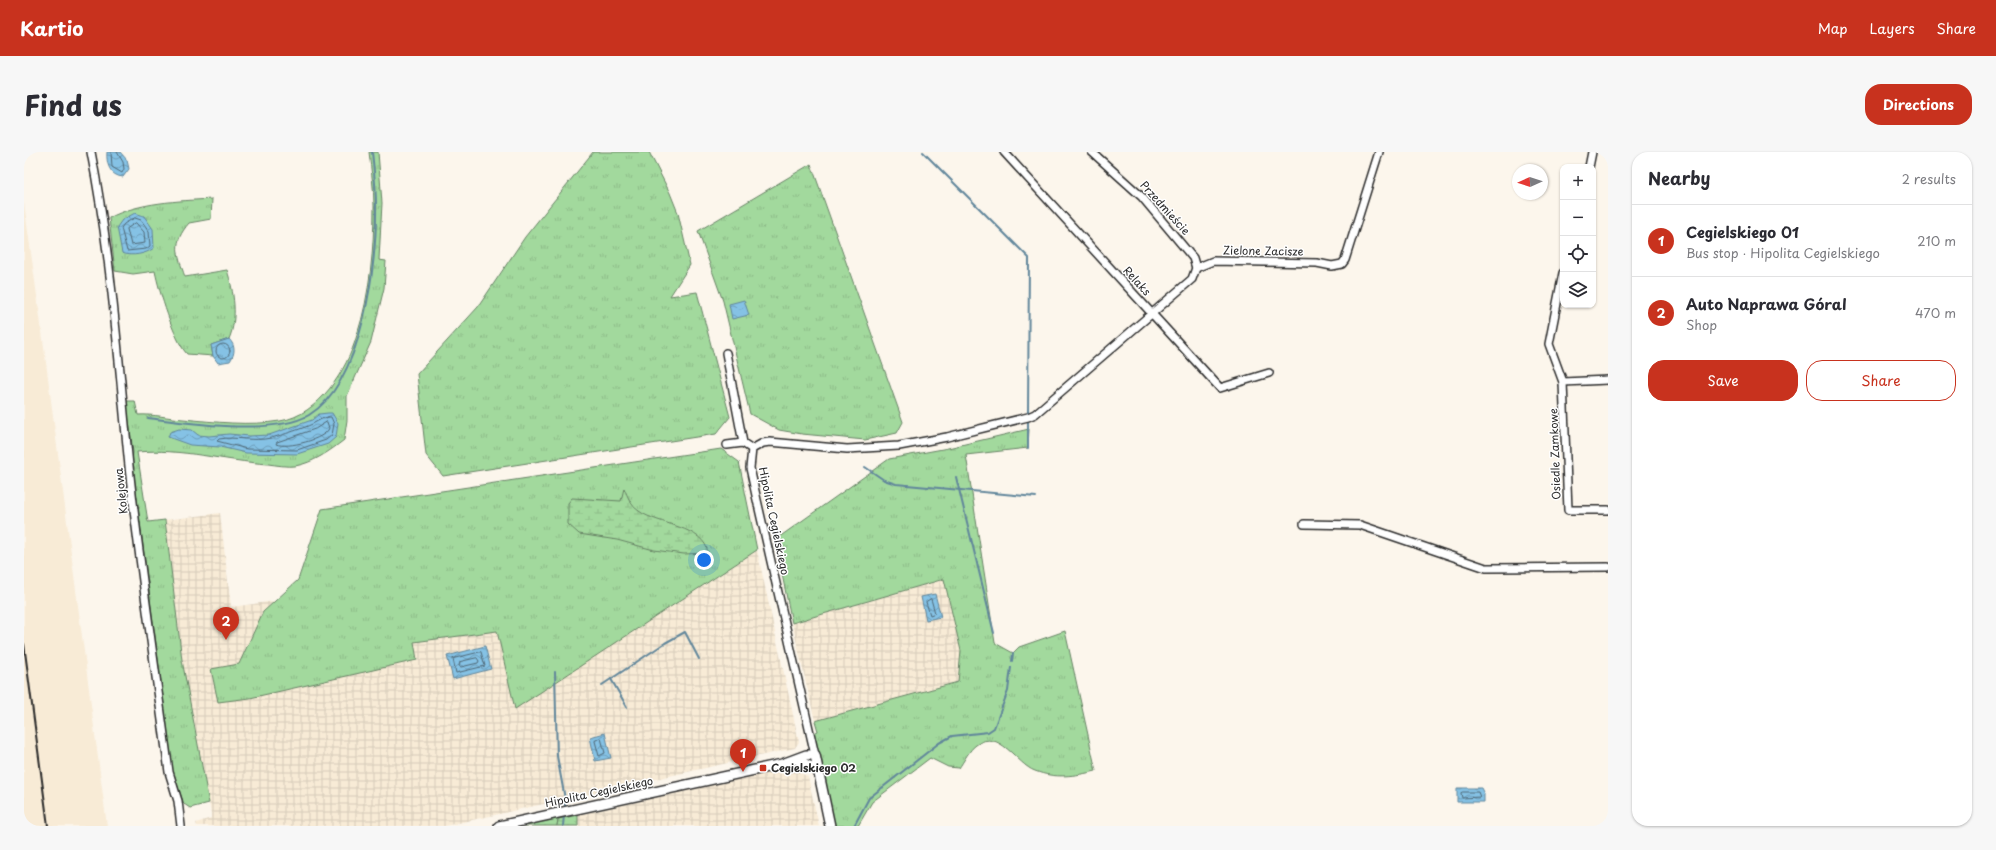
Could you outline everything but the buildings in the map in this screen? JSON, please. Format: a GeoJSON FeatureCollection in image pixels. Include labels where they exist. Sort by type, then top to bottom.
{"type":"FeatureCollection","features":[{"type":"Feature","properties":{"kind":"street","name":"Kolejowa"},"geometry":{"type":"LineString","coordinates":[[91,152],[103,212],[111,279],[135,522],[169,772],[178,801],[181,826]]}},
{"type":"Feature","properties":{"kind":"street","name":"Relaks"},"geometry":{"type":"LineString","coordinates":[[1004,152],[1220,388],[1269,373]]}},
{"type":"Feature","properties":{"kind":"street","name":"Przedmieście"},"geometry":{"type":"LineString","coordinates":[[1092,152],[1142,196],[1193,258],[1196,268]]}},
{"type":"Feature","properties":{"kind":"street","name":"Zielone Zacisze"},"geometry":{"type":"LineString","coordinates":[[1196,268],[1213,261],[1317,263],[1332,266],[1342,264],[1345,260],[1379,152]]}},
{"type":"Feature","properties":{"kind":"street"},"geometry":{"type":"LineString","coordinates":[[1590,164],[1592,152]]}},
{"type":"Feature","properties":{"kind":"street"},"geometry":{"type":"LineString","coordinates":[[726,353],[744,443],[752,449],[763,443],[770,442],[847,449],[899,446],[947,437],[1035,414],[1192,279],[1196,268]]}},
{"type":"Feature","properties":{"kind":"street"},"geometry":{"type":"LineString","coordinates":[[1560,288],[1549,344],[1563,382],[1608,380]]}},
{"type":"Feature","properties":{"kind":"street","name":"Osiedle Zamkowe"},"geometry":{"type":"LineString","coordinates":[[1563,382],[1568,510],[1608,510]]}},
{"type":"Feature","properties":{"kind":"street"},"geometry":{"type":"LineString","coordinates":[[727,445],[744,443]]}},
{"type":"Feature","properties":{"kind":"street","name":"Hipolita Cegielskiego"},"geometry":{"type":"LineString","coordinates":[[752,449],[750,468],[830,826]]}},
{"type":"Feature","properties":{"kind":"street"},"geometry":{"type":"LineString","coordinates":[[1304,524],[1360,525],[1486,568],[1608,567]]}},
{"type":"Feature","properties":{"kind":"street","name":"Hipolita Cegielskiego"},"geometry":{"type":"LineString","coordinates":[[499,826],[797,760],[806,755],[815,755]]}},
{"type":"Feature","properties":{"kind":"street"},"geometry":{"type":"LineString","coordinates":[[797,760],[818,770]]}},
{"type":"Feature","properties":{"kind":"shaded area"},"geometry":{"type":"Polygon","coordinates":[[[24,203],[40,317],[107,826],[24,826],[24,203]]]}},
{"type":"Feature","properties":{"kind":"shaded area"},"geometry":{"type":"Polygon","coordinates":[[[220,513],[231,607],[275,601],[263,612],[239,665],[211,669],[218,702],[417,660],[414,642],[497,631],[515,708],[757,550],[799,742],[795,748],[445,826],[197,826],[196,823],[211,818],[211,813],[182,660],[165,520],[220,513]]]}},
{"type":"Feature","properties":{"kind":"shaded area"},"geometry":{"type":"Polygon","coordinates":[[[944,579],[961,651],[958,682],[815,721],[792,623],[944,579]]]}},
{"type":"Feature","properties":{"kind":"shaded area"},"geometry":{"type":"Polygon","coordinates":[[[794,769],[808,777],[819,826],[578,826],[578,815],[783,770],[794,769]]]}},
{"type":"Feature","properties":{"kind":"green space"},"geometry":{"type":"Polygon","coordinates":[[[369,152],[378,152],[382,203],[379,260],[386,261],[384,288],[371,342],[347,396],[347,420],[344,440],[315,459],[295,466],[282,466],[186,453],[153,451],[137,452],[148,522],[165,520],[182,660],[209,803],[190,808],[184,804],[173,773],[132,462],[133,452],[126,401],[135,401],[138,415],[232,423],[256,423],[280,421],[294,417],[307,410],[319,400],[339,376],[346,362],[357,335],[365,304],[372,255],[374,222],[374,192],[369,152]]]}},
{"type":"Feature","properties":{"kind":"green space"},"geometry":{"type":"Polygon","coordinates":[[[593,152],[649,152],[670,193],[678,213],[690,265],[670,296],[697,292],[730,417],[716,434],[443,476],[426,455],[417,374],[478,307],[525,237],[593,152]]]}},
{"type":"Feature","properties":{"kind":"green space"},"geometry":{"type":"Polygon","coordinates":[[[811,164],[903,422],[897,433],[865,440],[802,434],[779,430],[750,414],[723,301],[698,231],[811,164]]]}},
{"type":"Feature","properties":{"kind":"green space"},"geometry":{"type":"Polygon","coordinates":[[[212,199],[211,219],[189,223],[180,236],[178,243],[178,255],[185,277],[227,270],[232,287],[234,305],[232,331],[229,339],[211,345],[213,356],[187,354],[172,327],[163,302],[155,271],[133,274],[115,271],[109,218],[146,205],[212,199]]]}},
{"type":"Feature","properties":{"kind":"green space"},"geometry":{"type":"Polygon","coordinates":[[[1029,429],[1028,448],[966,455],[995,643],[1013,653],[1019,647],[1065,631],[1096,771],[1065,776],[1043,774],[1028,767],[1000,744],[992,741],[984,741],[973,747],[959,768],[948,767],[930,758],[872,802],[858,826],[835,826],[814,733],[818,731],[815,721],[958,682],[961,651],[944,579],[792,623],[775,540],[889,459],[948,448],[1029,429]]]}},
{"type":"Feature","properties":{"kind":"green space"},"geometry":{"type":"Polygon","coordinates":[[[721,449],[739,462],[757,550],[515,709],[497,631],[414,642],[417,660],[250,698],[218,702],[211,669],[239,664],[263,612],[298,580],[322,509],[721,449]]]}},
{"type":"Feature","properties":{"kind":"green space"},"geometry":{"type":"Polygon","coordinates":[[[624,488],[630,501],[636,509],[647,516],[690,532],[705,544],[708,553],[684,554],[654,550],[617,540],[579,534],[568,524],[568,503],[572,498],[621,501],[624,488]]]}},
{"type":"Feature","properties":{"kind":"green space"},"geometry":{"type":"Polygon","coordinates":[[[564,814],[564,817],[558,819],[557,826],[513,826],[564,814]]]}},
{"type":"Feature","properties":{"kind":"green space"},"geometry":{"type":"Polygon","coordinates":[[[578,815],[578,826],[557,826],[558,819],[578,815]]]}},
{"type":"Feature","properties":{"kind":"water"},"geometry":{"type":"Polygon","coordinates":[[[107,152],[120,152],[127,160],[129,169],[123,177],[115,174],[110,169],[107,161],[107,152]]]}},
{"type":"Feature","properties":{"kind":"water"},"geometry":{"type":"Polygon","coordinates":[[[135,213],[144,216],[153,229],[154,248],[147,252],[130,255],[122,253],[117,227],[122,220],[135,213]]]}},
{"type":"Feature","properties":{"kind":"water"},"geometry":{"type":"Polygon","coordinates":[[[744,300],[749,315],[732,319],[729,304],[744,300]]]}},
{"type":"Feature","properties":{"kind":"water"},"geometry":{"type":"Polygon","coordinates":[[[229,339],[234,347],[233,356],[230,361],[218,363],[213,356],[211,345],[229,339]]]}},
{"type":"Feature","properties":{"kind":"water"},"geometry":{"type":"Polygon","coordinates":[[[332,413],[338,423],[336,437],[328,444],[297,454],[246,453],[220,447],[190,445],[168,437],[170,432],[179,429],[192,430],[198,435],[209,436],[229,434],[249,436],[269,435],[312,420],[319,414],[332,413]]]}},
{"type":"Feature","properties":{"kind":"water"},"geometry":{"type":"Polygon","coordinates":[[[935,594],[941,617],[926,620],[921,597],[935,594]]]}},
{"type":"Feature","properties":{"kind":"water"},"geometry":{"type":"Polygon","coordinates":[[[485,646],[491,669],[453,679],[447,656],[485,646]]]}},
{"type":"Feature","properties":{"kind":"water"},"geometry":{"type":"Polygon","coordinates":[[[605,733],[611,758],[595,761],[590,737],[605,733]]]}},
{"type":"Feature","properties":{"kind":"water"},"geometry":{"type":"Polygon","coordinates":[[[1457,788],[1481,788],[1484,794],[1484,802],[1457,802],[1457,788]]]}},
{"type":"Feature","properties":{"kind":"waterway"},"geometry":{"type":"LineString","coordinates":[[148,418],[207,425],[274,425],[293,421],[309,415],[327,399],[342,377],[354,350],[363,320],[369,289],[374,258],[376,230],[376,192],[372,152]]}},
{"type":"Feature","properties":{"kind":"waterway"},"geometry":{"type":"LineString","coordinates":[[923,152],[1029,258],[1028,414]]}},
{"type":"Feature","properties":{"kind":"waterway"},"geometry":{"type":"LineString","coordinates":[[1028,419],[1028,448]]}},
{"type":"Feature","properties":{"kind":"waterway"},"geometry":{"type":"LineString","coordinates":[[865,467],[884,480],[896,484],[1036,497]]}},
{"type":"Feature","properties":{"kind":"waterway"},"geometry":{"type":"LineString","coordinates":[[956,477],[994,633]]}},
{"type":"Feature","properties":{"kind":"waterway"},"geometry":{"type":"LineString","coordinates":[[602,685],[665,643],[685,632],[699,659]]}},
{"type":"Feature","properties":{"kind":"waterway"},"geometry":{"type":"LineString","coordinates":[[1012,661],[1013,653]]}},
{"type":"Feature","properties":{"kind":"waterway"},"geometry":{"type":"LineString","coordinates":[[854,826],[869,798],[939,743],[952,736],[988,732],[994,728],[1008,691],[1011,667]]}},
{"type":"Feature","properties":{"kind":"waterway"},"geometry":{"type":"LineString","coordinates":[[555,672],[557,756],[565,799],[565,809]]}},
{"type":"Feature","properties":{"kind":"waterway"},"geometry":{"type":"LineString","coordinates":[[611,679],[627,707]]}},
{"type":"Feature","properties":{"kind":"waterway"},"geometry":{"type":"LineString","coordinates":[[563,826],[564,815]]}},
{"type":"Feature","properties":{"kind":"railway"},"geometry":{"type":"LineString","coordinates":[[24,644],[48,826]]}},
{"type":"Feature","properties":{"kind":"place","name":"Auto Naprawa Góral"},"geometry":{"type":"Point","coordinates":[226,640]}},
{"type":"Feature","properties":{"kind":"place","name":"Cegielskiego 02"},"geometry":{"type":"Point","coordinates":[763,768]}},
{"type":"Feature","properties":{"kind":"place","name":"Cegielskiego 01"},"geometry":{"type":"Point","coordinates":[743,772]}}]}
